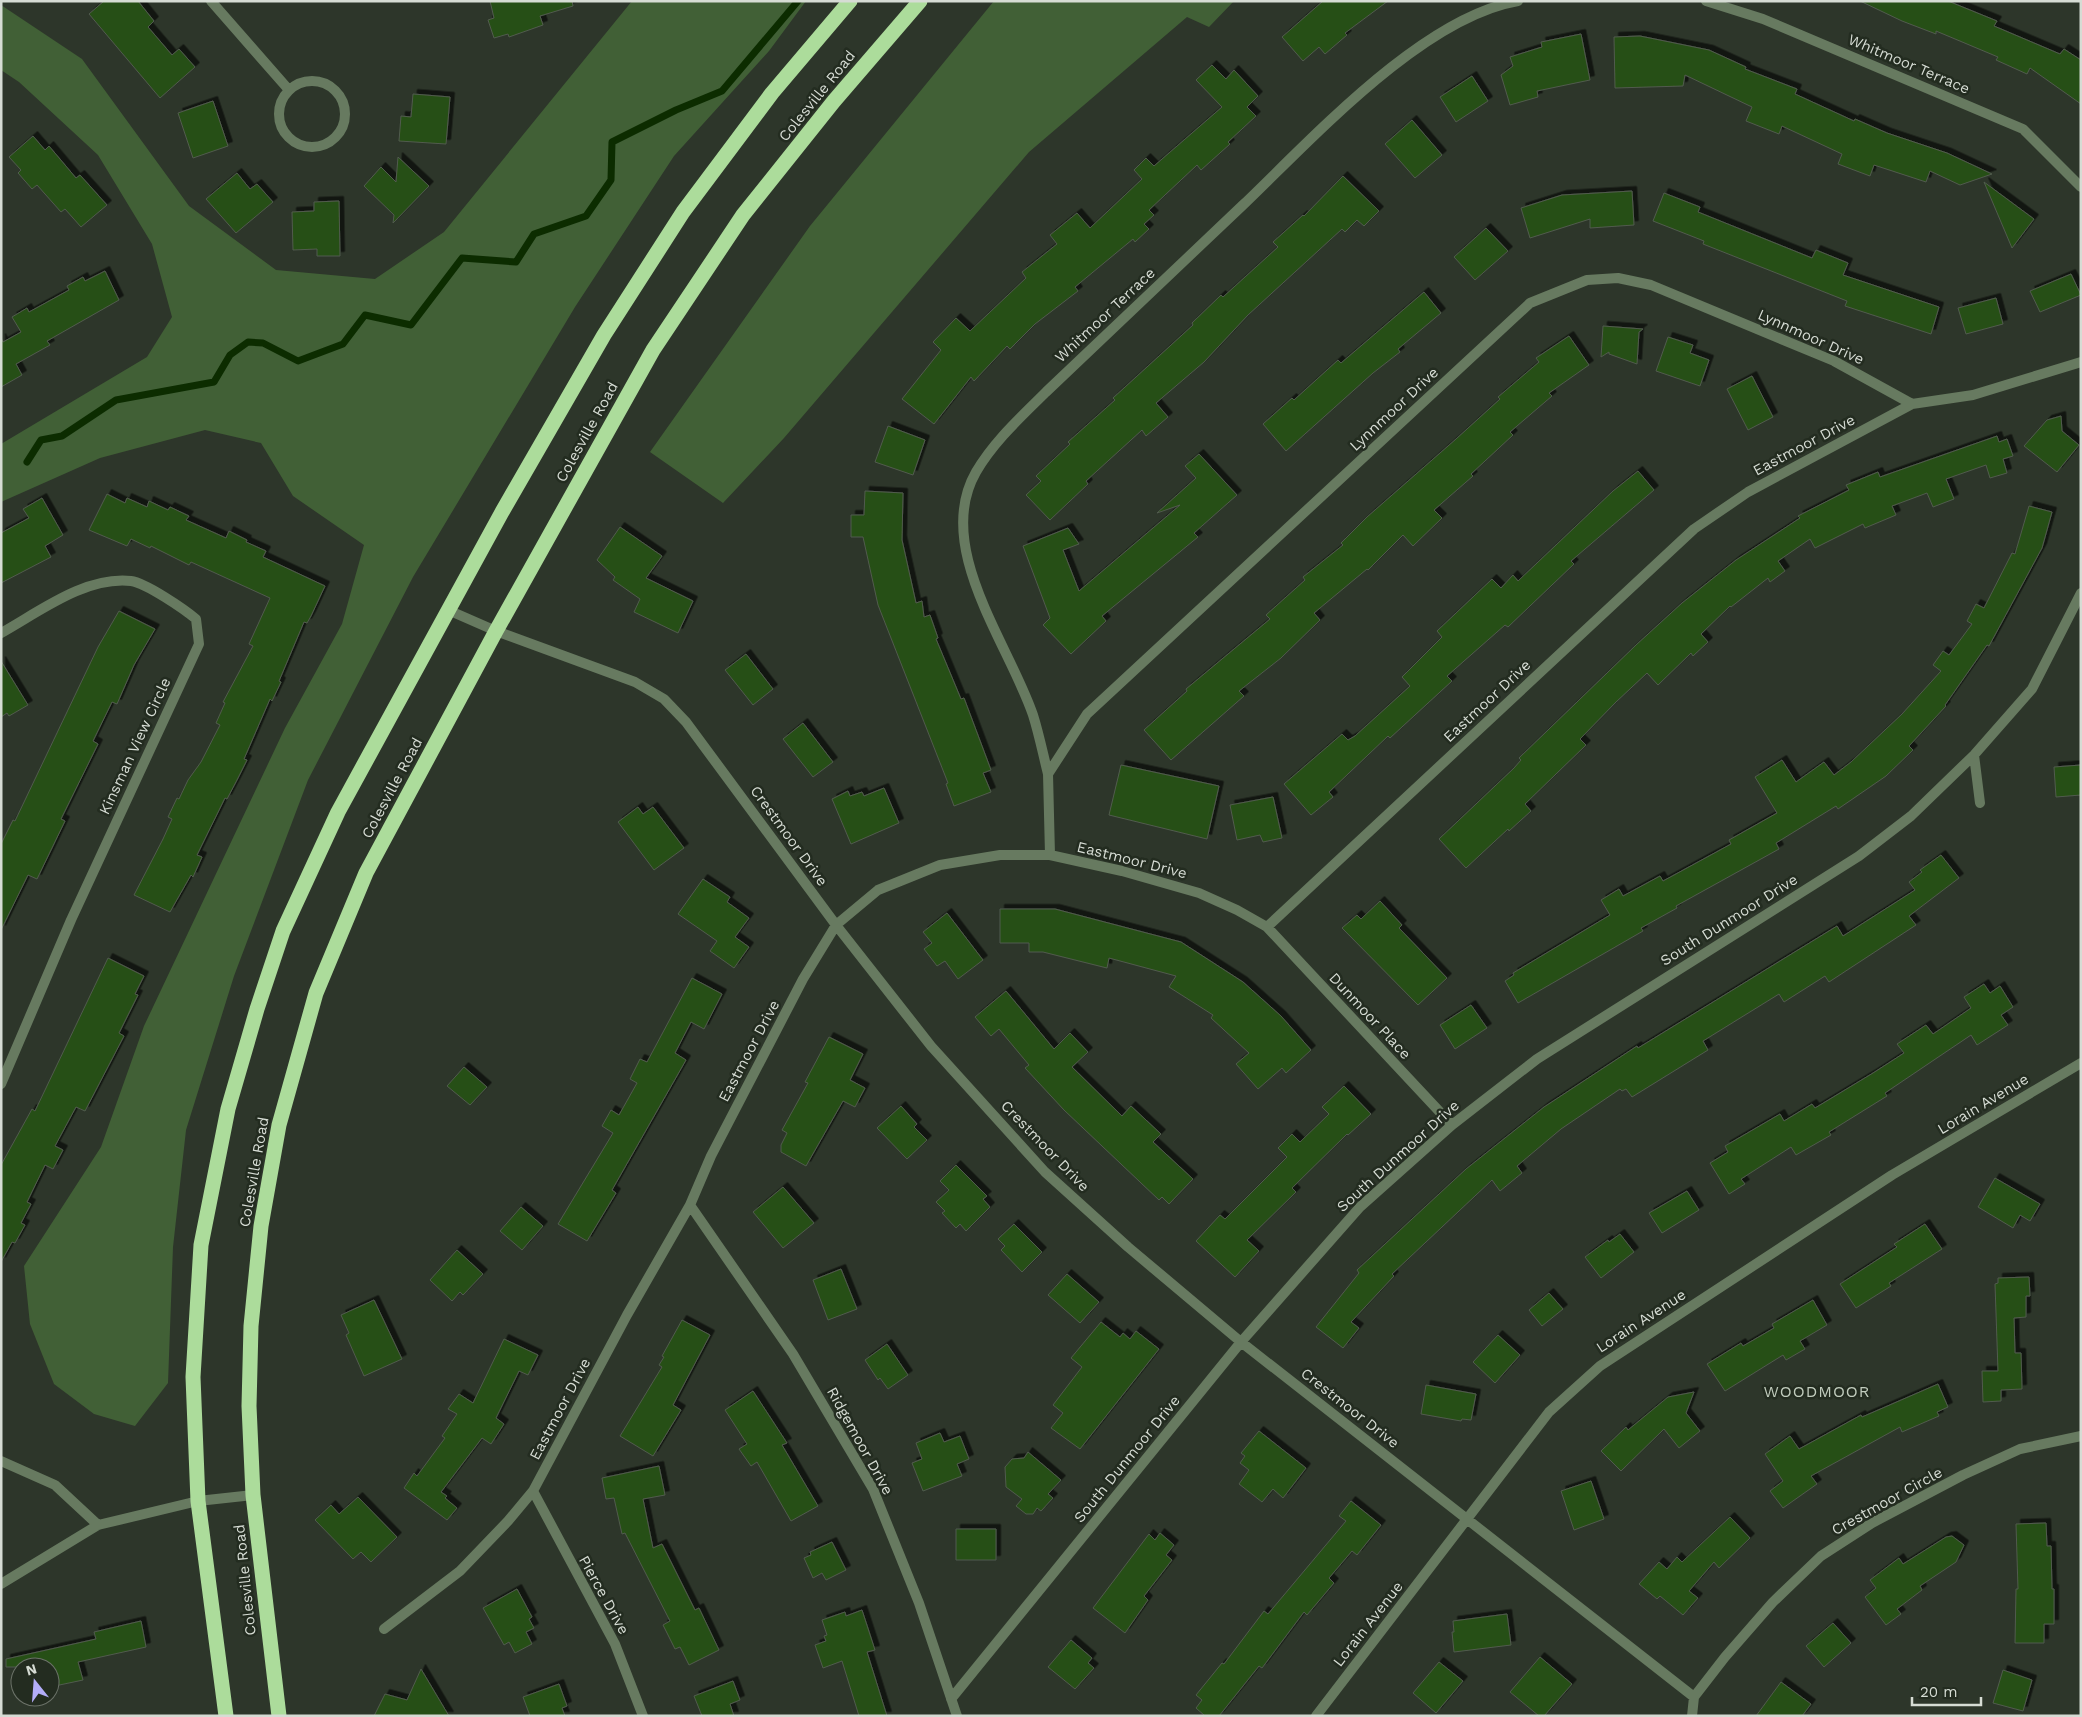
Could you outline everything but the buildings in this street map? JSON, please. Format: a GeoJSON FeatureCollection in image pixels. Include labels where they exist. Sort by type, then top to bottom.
{"type":"FeatureCollection","features":[{"type":"Feature","properties":{"kind":"highway"},"geometry":{"type":"LineString","coordinates":[[226,1716],[198,1501],[193,1378],[201,1245],[228,1109],[257,1009],[283,931],[338,812],[448,610],[604,335],[683,212],[772,93],[850,1]]}},
{"type":"Feature","properties":{"kind":"highway","name":"Colesville Road"},"geometry":{"type":"LineString","coordinates":[[279,1716],[254,1495],[249,1406],[251,1326],[261,1226],[281,1115],[316,993],[366,873],[496,631],[653,350],[744,215],[834,101],[920,1]]}},
{"type":"Feature","properties":{"kind":"street"},"geometry":{"type":"LineString","coordinates":[[211,1],[289,90]]}},
{"type":"Feature","properties":{"kind":"street","name":"Whitmoor Terrace"},"geometry":{"type":"LineString","coordinates":[[1048,774],[1032,714],[968,566],[963,535],[965,502],[975,473],[997,442],[1046,392],[1368,86],[1446,29],[1503,4],[1518,1]]}},
{"type":"Feature","properties":{"kind":"street","name":"Whitmoor Terrace"},"geometry":{"type":"LineString","coordinates":[[1706,1],[1763,19],[2023,128],[2081,187]]}},
{"type":"Feature","properties":{"kind":"street"},"geometry":{"type":"LineString","coordinates":[[316,82],[334,90],[344,107],[344,118],[341,129],[334,138],[325,145],[314,147],[302,146],[284,132],[280,122],[279,111],[282,100],[289,90],[297,85],[316,82]]}},
{"type":"Feature","properties":{"kind":"street","name":"Lynnmoor Drive"},"geometry":{"type":"LineString","coordinates":[[1048,774],[1087,714],[1530,303],[1587,280],[1618,278],[1651,285],[1834,360],[1912,404]]}},
{"type":"Feature","properties":{"kind":"street","name":"Eastmoor Drive"},"geometry":{"type":"LineString","coordinates":[[384,1629],[460,1571],[508,1521],[533,1491],[627,1315],[690,1205],[711,1156],[803,979],[836,925],[878,890],[940,865],[1000,856],[1050,855],[1122,871],[1199,893],[1237,910],[1267,927],[1694,529],[1748,492],[1912,404],[1973,395],[2081,362]]}},
{"type":"Feature","properties":{"kind":"street","name":"Kinsman View Circle"},"geometry":{"type":"LineString","coordinates":[[1,633],[74,593],[99,583],[132,581],[180,605],[196,619],[199,644],[71,920],[1,1084]]}},
{"type":"Feature","properties":{"kind":"street"},"geometry":{"type":"LineString","coordinates":[[1980,803],[1974,756],[2032,689],[2081,593]]}},
{"type":"Feature","properties":{"kind":"street","name":"Crestmoor Drive"},"geometry":{"type":"LineString","coordinates":[[448,610],[496,631],[635,682],[664,700],[686,722],[836,925],[931,1046],[1045,1172],[1128,1247],[1241,1342],[1694,1697]]}},
{"type":"Feature","properties":{"kind":"street","name":"South Dunmoor Drive"},"geometry":{"type":"LineString","coordinates":[[951,1699],[1241,1342],[1360,1207],[1452,1125],[1537,1059],[1859,856],[1911,816],[1974,756]]}},
{"type":"Feature","properties":{"kind":"street"},"geometry":{"type":"LineString","coordinates":[[1048,774],[1050,855]]}},
{"type":"Feature","properties":{"kind":"street","name":"Dunmoor Place"},"geometry":{"type":"LineString","coordinates":[[1267,927],[1452,1125]]}},
{"type":"Feature","properties":{"kind":"street","name":"Lorain Avenue"},"geometry":{"type":"LineString","coordinates":[[1316,1716],[1549,1412],[1600,1366],[1892,1175],[2081,1063]]}},
{"type":"Feature","properties":{"kind":"street","name":"Ridgemoor Drive"},"geometry":{"type":"LineString","coordinates":[[690,1205],[793,1354],[873,1489],[920,1603],[957,1716]]}},
{"type":"Feature","properties":{"kind":"street","name":"Crestmoor Circle"},"geometry":{"type":"LineString","coordinates":[[1694,1697],[1773,1602],[1821,1556],[1872,1523],[2020,1449],[2081,1436]]}},
{"type":"Feature","properties":{"kind":"street"},"geometry":{"type":"LineString","coordinates":[[1,1461],[55,1484],[98,1525]]}},
{"type":"Feature","properties":{"kind":"street","name":"Pierce Drive"},"geometry":{"type":"LineString","coordinates":[[533,1491],[615,1644],[643,1716]]}},
{"type":"Feature","properties":{"kind":"street"},"geometry":{"type":"LineString","coordinates":[[1,1584],[98,1525],[198,1501],[254,1495]]}},
{"type":"Feature","properties":{"kind":"street"},"geometry":{"type":"LineString","coordinates":[[1692,1716],[1694,1697]]}},
{"type":"Feature","properties":{"kind":"green space"},"geometry":{"type":"Polygon","coordinates":[[[632,1],[806,1],[769,51],[674,156],[575,307],[413,577],[308,780],[234,976],[186,1130],[173,1247],[168,1383],[135,1426],[94,1414],[54,1384],[30,1324],[24,1266],[101,1147],[144,1026],[285,728],[342,624],[364,545],[293,496],[261,443],[205,430],[100,458],[1,502],[1,444],[147,357],[172,317],[152,244],[98,155],[19,82],[1,70],[1,5],[82,59],[189,206],[276,270],[375,279],[444,232],[632,1]]]}},
{"type":"Feature","properties":{"kind":"green space"},"geometry":{"type":"Polygon","coordinates":[[[994,1],[1234,1],[1209,27],[1187,17],[1029,152],[784,438],[723,503],[650,452],[810,226],[994,1]]]}},
{"type":"Feature","properties":{"kind":"waterway"},"geometry":{"type":"LineString","coordinates":[[27,462],[41,440],[62,436],[116,400],[214,382],[230,355],[248,342],[263,343],[298,361],[343,344],[365,315],[411,325],[462,258],[516,262],[534,234],[586,216],[611,180],[612,142],[676,110],[722,91],[798,1]]}},
{"type":"Feature","properties":{"kind":"district","name":"WOODMOOR"},"geometry":{"type":"Point","coordinates":[1817,1391]}}]}
